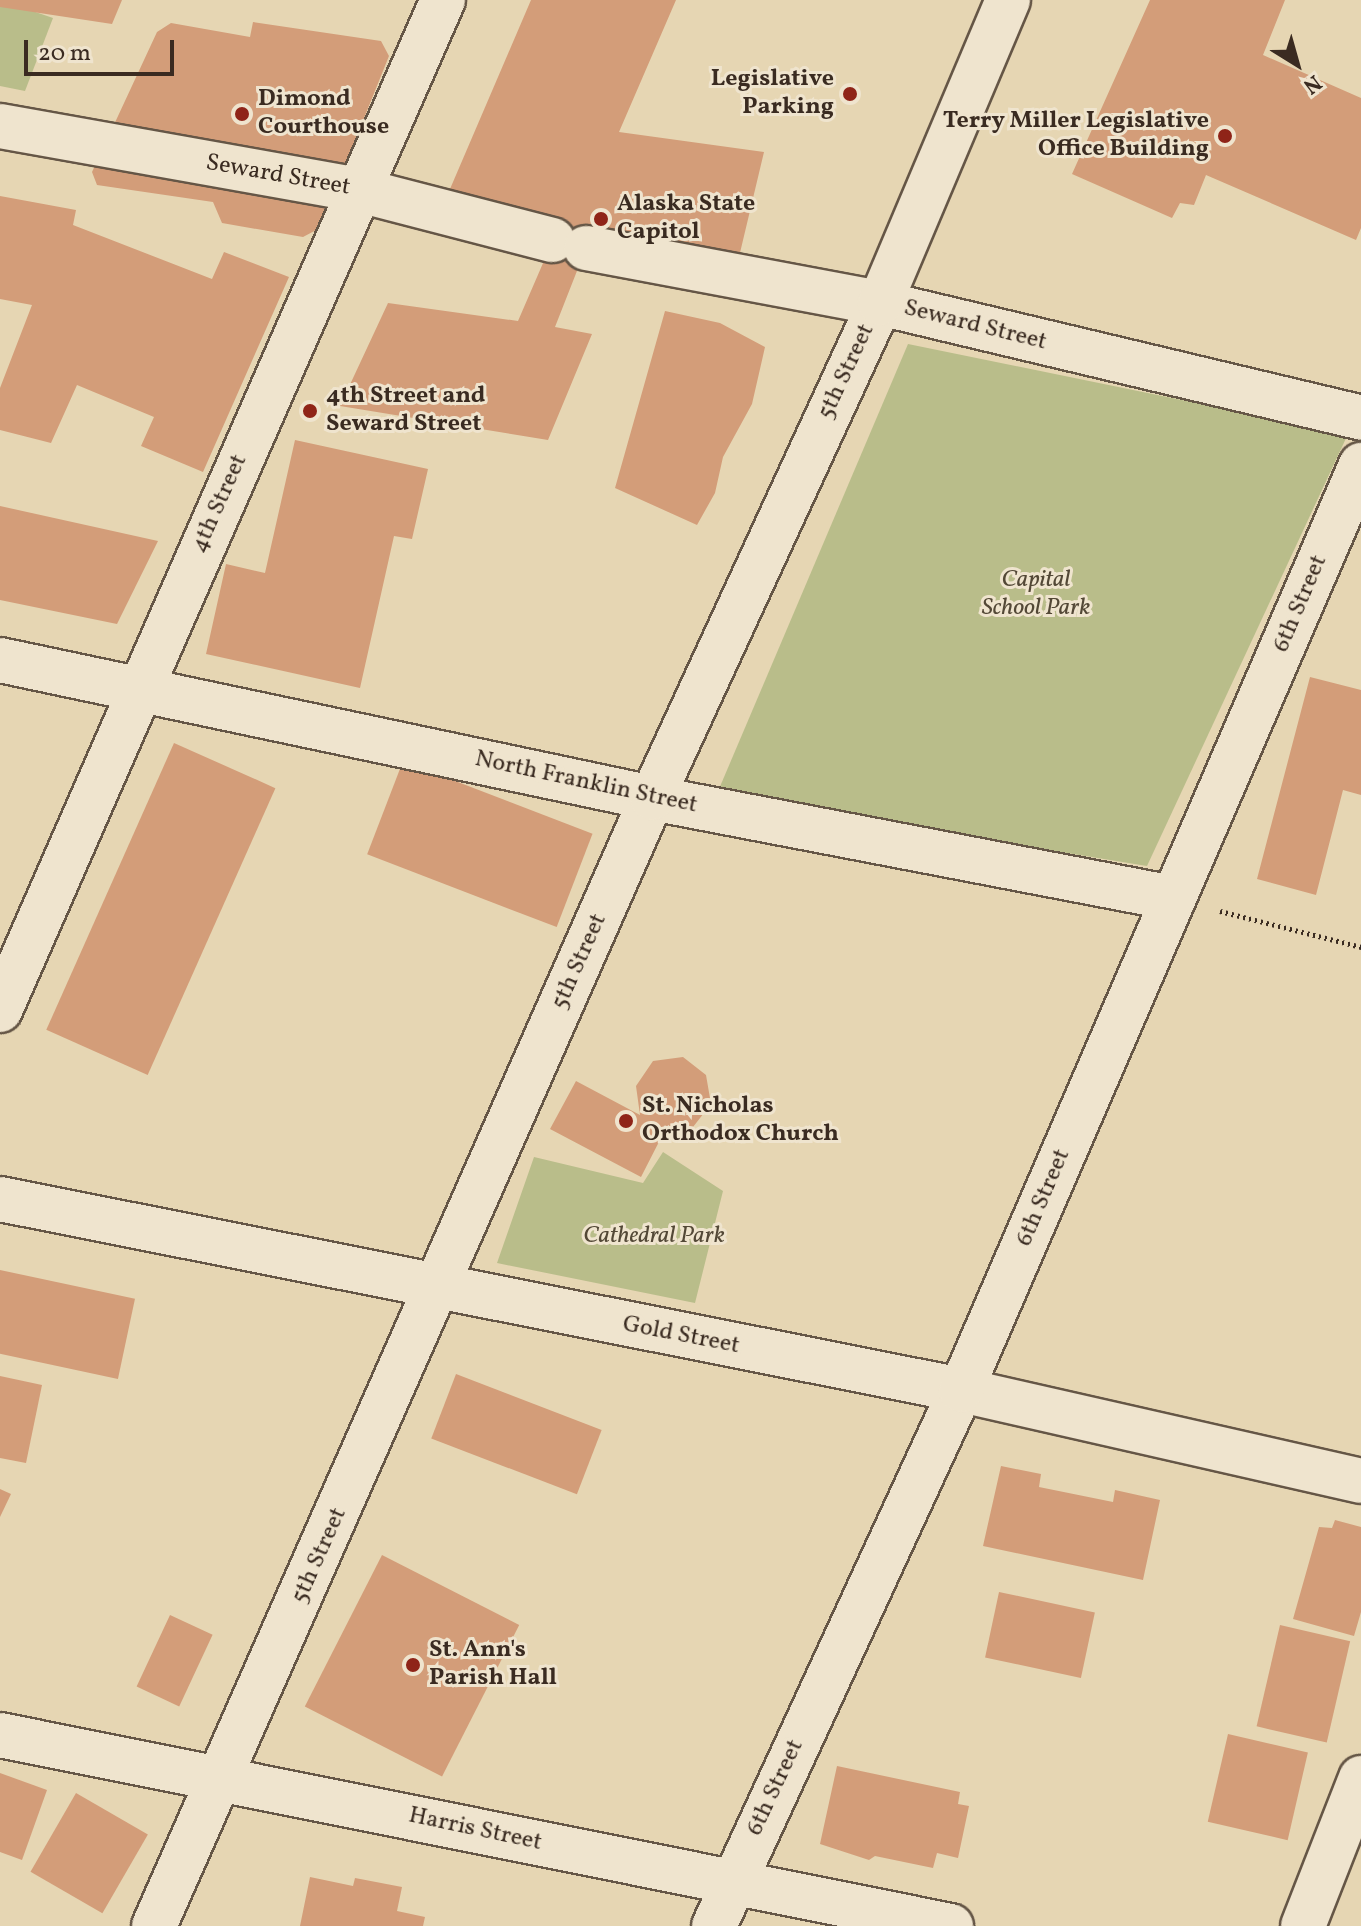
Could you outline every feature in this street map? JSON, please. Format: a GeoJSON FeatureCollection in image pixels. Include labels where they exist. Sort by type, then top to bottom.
{"type":"FeatureCollection","features":[{"type":"Feature","properties":{"kind":"street","name":"4th Street"},"geometry":{"type":"LineString","coordinates":[[0,1010],[138,689],[443,0]]}},
{"type":"Feature","properties":{"kind":"street","name":"5th Street"},"geometry":{"type":"LineString","coordinates":[[154,1926],[438,1289],[652,798],[880,303],[1008,0]]}},
{"type":"Feature","properties":{"kind":"street","name":"Seward Street"},"geometry":{"type":"LineString","coordinates":[[0,126],[359,190],[570,244],[880,303],[1361,418]]}},
{"type":"Feature","properties":{"kind":"street","name":"6th Street"},"geometry":{"type":"LineString","coordinates":[[714,1926],[961,1390],[1361,465]]}},
{"type":"Feature","properties":{"kind":"street","name":"North Franklin Street"},"geometry":{"type":"LineString","coordinates":[[0,660],[652,798],[1173,898]]}},
{"type":"Feature","properties":{"kind":"street","name":"Gold Street"},"geometry":{"type":"LineString","coordinates":[[0,1199],[438,1289],[961,1390],[1361,1481]]}},
{"type":"Feature","properties":{"kind":"street","name":"Harris Street"},"geometry":{"type":"LineString","coordinates":[[0,1735],[951,1926]]}},
{"type":"Feature","properties":{"kind":"street"},"geometry":{"type":"LineString","coordinates":[[1310,1909],[1361,1778]]}},
{"type":"Feature","properties":{"kind":"path"},"geometry":{"type":"LineString","coordinates":[[1173,898],[1361,947]]}},
{"type":"Feature","properties":{"kind":"green space"},"geometry":{"type":"Polygon","coordinates":[[[0,0],[53,18],[25,91],[0,86],[0,0]]]}},
{"type":"Feature","properties":{"kind":"green space","name":"Capital School Park"},"geometry":{"type":"Polygon","coordinates":[[[908,344],[1348,434],[1147,866],[716,796],[908,344]]]}},
{"type":"Feature","properties":{"kind":"green space","name":"Cathedral Park"},"geometry":{"type":"Polygon","coordinates":[[[663,1152],[723,1191],[695,1303],[497,1263],[534,1157],[643,1183],[663,1152]]]}},
{"type":"Feature","properties":{"kind":"building"},"geometry":{"type":"Polygon","coordinates":[[[0,0],[122,0],[112,24],[0,7],[0,0]]]}},
{"type":"Feature","properties":{"kind":"building","name":"Alaska State Capitol"},"geometry":{"type":"Polygon","coordinates":[[[531,0],[676,0],[619,132],[764,152],[734,278],[586,248],[555,327],[592,334],[548,440],[340,406],[388,303],[518,321],[553,240],[444,203],[531,0]]]}},
{"type":"Feature","properties":{"kind":"building","name":"Terry Miller Legislative Office Building"},"geometry":{"type":"Polygon","coordinates":[[[1150,0],[1285,0],[1263,55],[1361,98],[1361,228],[1356,240],[1206,175],[1194,205],[1180,203],[1172,218],[1072,174],[1150,0]]]}},
{"type":"Feature","properties":{"kind":"building","name":"Dimond Courthouse"},"geometry":{"type":"Polygon","coordinates":[[[253,22],[381,41],[389,56],[320,228],[303,237],[222,223],[213,202],[97,185],[92,172],[157,32],[171,23],[250,37],[253,22]]]}},
{"type":"Feature","properties":{"kind":"building"},"geometry":{"type":"Polygon","coordinates":[[[0,196],[76,210],[73,225],[212,279],[224,252],[289,277],[203,472],[141,446],[154,417],[77,385],[51,443],[0,430],[0,388],[32,305],[0,299],[0,196]]]}},
{"type":"Feature","properties":{"kind":"building"},"geometry":{"type":"Polygon","coordinates":[[[665,311],[720,323],[765,347],[752,404],[723,457],[715,493],[697,525],[615,488],[665,311]]]}},
{"type":"Feature","properties":{"kind":"building"},"geometry":{"type":"Polygon","coordinates":[[[295,440],[428,469],[412,539],[394,536],[360,688],[206,654],[226,564],[265,573],[295,440]]]}},
{"type":"Feature","properties":{"kind":"building"},"geometry":{"type":"Polygon","coordinates":[[[0,506],[158,541],[117,624],[0,600],[0,506]]]}},
{"type":"Feature","properties":{"kind":"building"},"geometry":{"type":"Polygon","coordinates":[[[1310,677],[1361,690],[1361,795],[1343,790],[1316,895],[1257,879],[1310,677]]]}},
{"type":"Feature","properties":{"kind":"building"},"geometry":{"type":"Polygon","coordinates":[[[174,743],[275,788],[148,1075],[46,1030],[174,743]]]}},
{"type":"Feature","properties":{"kind":"building"},"geometry":{"type":"Polygon","coordinates":[[[403,761],[593,834],[557,927],[367,854],[403,761]]]}},
{"type":"Feature","properties":{"kind":"building","name":"St. Nicholas Orthodox Church"},"geometry":{"type":"Polygon","coordinates":[[[683,1057],[706,1075],[711,1104],[693,1127],[664,1132],[641,1177],[550,1129],[576,1081],[640,1115],[636,1086],[653,1061],[683,1057]]]}},
{"type":"Feature","properties":{"kind":"building"},"geometry":{"type":"Polygon","coordinates":[[[0,1270],[135,1299],[118,1379],[0,1354],[0,1270]]]}},
{"type":"Feature","properties":{"kind":"building"},"geometry":{"type":"Polygon","coordinates":[[[456,1374],[602,1430],[577,1494],[431,1438],[456,1374]]]}},
{"type":"Feature","properties":{"kind":"building"},"geometry":{"type":"Polygon","coordinates":[[[0,1376],[42,1385],[26,1463],[0,1458],[0,1376]]]}},
{"type":"Feature","properties":{"kind":"building"},"geometry":{"type":"Polygon","coordinates":[[[1001,1466],[1041,1474],[1039,1487],[1113,1502],[1115,1490],[1160,1500],[1143,1580],[983,1546],[1001,1466]]]}},
{"type":"Feature","properties":{"kind":"building"},"geometry":{"type":"Polygon","coordinates":[[[0,1489],[11,1494],[0,1517],[0,1489]]]}},
{"type":"Feature","properties":{"kind":"building"},"geometry":{"type":"Polygon","coordinates":[[[1335,1520],[1361,1527],[1361,1612],[1354,1636],[1293,1619],[1319,1527],[1332,1528],[1335,1520]]]}},
{"type":"Feature","properties":{"kind":"building","name":"St. Ann's Parish Hall"},"geometry":{"type":"Polygon","coordinates":[[[382,1555],[519,1625],[442,1776],[305,1706],[382,1555]]]}},
{"type":"Feature","properties":{"kind":"building"},"geometry":{"type":"Polygon","coordinates":[[[999,1592],[1095,1612],[1081,1678],[985,1658],[999,1592]]]}},
{"type":"Feature","properties":{"kind":"building"},"geometry":{"type":"Polygon","coordinates":[[[170,1615],[213,1635],[179,1706],[137,1687],[170,1615]]]}},
{"type":"Feature","properties":{"kind":"building"},"geometry":{"type":"Polygon","coordinates":[[[1280,1625],[1350,1641],[1327,1743],[1257,1726],[1280,1625]]]}},
{"type":"Feature","properties":{"kind":"building"},"geometry":{"type":"Polygon","coordinates":[[[1228,1734],[1308,1752],[1288,1840],[1208,1822],[1228,1734]]]}},
{"type":"Feature","properties":{"kind":"building"},"geometry":{"type":"Polygon","coordinates":[[[837,1766],[960,1792],[958,1804],[969,1806],[958,1858],[937,1853],[933,1868],[875,1856],[869,1860],[820,1844],[837,1766]]]}},
{"type":"Feature","properties":{"kind":"building"},"geometry":{"type":"Polygon","coordinates":[[[0,1773],[47,1790],[22,1860],[0,1852],[0,1773]]]}},
{"type":"Feature","properties":{"kind":"building"},"geometry":{"type":"Polygon","coordinates":[[[76,1793],[148,1834],[102,1913],[30,1872],[76,1793]]]}},
{"type":"Feature","properties":{"kind":"building"},"geometry":{"type":"Polygon","coordinates":[[[310,1877],[353,1886],[355,1878],[402,1887],[397,1911],[425,1917],[423,1926],[300,1926],[310,1877]]]}},
{"type":"Feature","properties":{"kind":"place","name":"Legislative Parking"},"geometry":{"type":"Point","coordinates":[850,94]}},
{"type":"Feature","properties":{"kind":"place","name":"Dimond Courthouse"},"geometry":{"type":"Point","coordinates":[242,114]}},
{"type":"Feature","properties":{"kind":"place","name":"Terry Miller Legislative Office Building"},"geometry":{"type":"Point","coordinates":[1225,136]}},
{"type":"Feature","properties":{"kind":"place","name":"Alaska State Capitol"},"geometry":{"type":"Point","coordinates":[601,219]}},
{"type":"Feature","properties":{"kind":"place","name":"4th Street and Seward Street"},"geometry":{"type":"Point","coordinates":[310,411]}},
{"type":"Feature","properties":{"kind":"place","name":"St. Nicholas Orthodox Church"},"geometry":{"type":"Point","coordinates":[626,1121]}},
{"type":"Feature","properties":{"kind":"place","name":"St. Ann's Parish Hall"},"geometry":{"type":"Point","coordinates":[413,1665]}}]}
